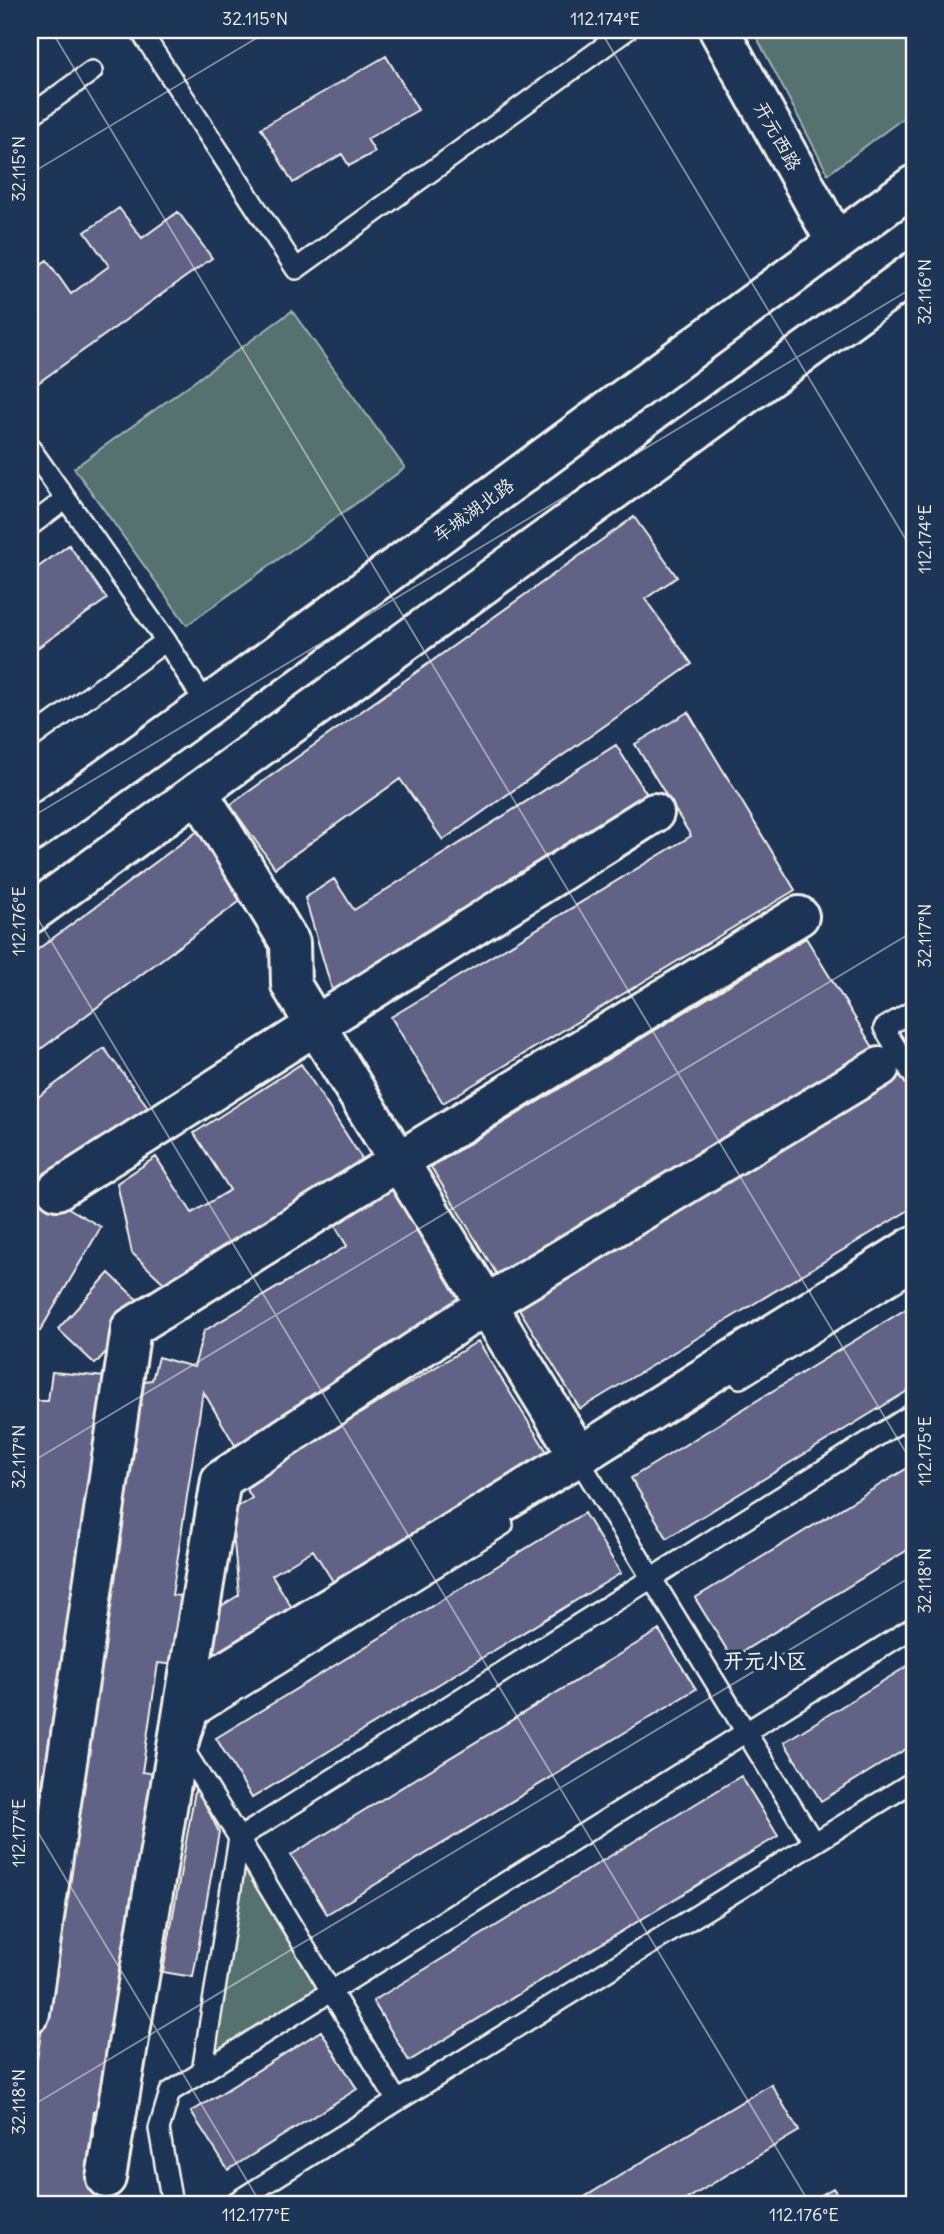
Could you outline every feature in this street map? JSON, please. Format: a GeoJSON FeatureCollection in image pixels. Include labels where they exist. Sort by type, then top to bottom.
{"type":"FeatureCollection","features":[{"type":"Feature","properties":{"kind":"street","name":"开元西路"},"geometry":{"type":"LineString","coordinates":[[719,30],[836,242]]}},
{"type":"Feature","properties":{"kind":"street","name":"车城湖北路"},"geometry":{"type":"LineString","coordinates":[[30,833],[207,706],[914,185]]}},
{"type":"Feature","properties":{"kind":"street"},"geometry":{"type":"LineString","coordinates":[[30,914],[914,272]]}},
{"type":"Feature","properties":{"kind":"street"},"geometry":{"type":"LineString","coordinates":[[198,792],[290,943],[291,985],[583,1464]]}},
{"type":"Feature","properties":{"kind":"street"},"geometry":{"type":"LineString","coordinates":[[57,1191],[654,813]]}},
{"type":"Feature","properties":{"kind":"street"},"geometry":{"type":"LineString","coordinates":[[30,2013],[131,1328],[799,916]]}},
{"type":"Feature","properties":{"kind":"street"},"geometry":{"type":"LineString","coordinates":[[106,2178],[221,1480],[486,1304],[897,1072]]}},
{"type":"Feature","properties":{"kind":"street"},"geometry":{"type":"LineString","coordinates":[[194,1692],[583,1464],[914,1246]]}},
{"type":"Feature","properties":{"kind":"lane"},"geometry":{"type":"LineString","coordinates":[[140,30],[296,269],[627,30]]}},
{"type":"Feature","properties":{"kind":"lane"},"geometry":{"type":"LineString","coordinates":[[30,116],[92,71]]}},
{"type":"Feature","properties":{"kind":"lane"},"geometry":{"type":"LineString","coordinates":[[30,448],[166,641],[207,706]]}},
{"type":"Feature","properties":{"kind":"lane"},"geometry":{"type":"LineString","coordinates":[[30,526],[66,499]]}},
{"type":"Feature","properties":{"kind":"lane"},"geometry":{"type":"LineString","coordinates":[[30,739],[166,641]]}},
{"type":"Feature","properties":{"kind":"lane"},"geometry":{"type":"LineString","coordinates":[[897,1072],[884,1028],[914,1010]]}},
{"type":"Feature","properties":{"kind":"lane"},"geometry":{"type":"LineString","coordinates":[[727,1386],[914,1270]]}},
{"type":"Feature","properties":{"kind":"lane"},"geometry":{"type":"LineString","coordinates":[[397,2101],[186,1752],[197,1714],[583,1464],[704,1400]]}},
{"type":"Feature","properties":{"kind":"lane"},"geometry":{"type":"LineString","coordinates":[[202,2072],[239,1838],[914,1413]]}},
{"type":"Feature","properties":{"kind":"lane"},"geometry":{"type":"LineString","coordinates":[[583,1464],[814,1843]]}},
{"type":"Feature","properties":{"kind":"lane"},"geometry":{"type":"LineString","coordinates":[[172,2204],[159,2129],[170,2092],[914,1627]]}},
{"type":"Feature","properties":{"kind":"lane"},"geometry":{"type":"LineString","coordinates":[[233,2204],[914,1781]]}},
{"type":"Feature","properties":{"kind":"green space"},"geometry":{"type":"Polygon","coordinates":[[[753,30],[914,30],[914,110],[828,174],[753,30]]]}},
{"type":"Feature","properties":{"kind":"green space"},"geometry":{"type":"Polygon","coordinates":[[[292,311],[405,468],[187,625],[74,468],[292,311]]]}},
{"type":"Feature","properties":{"kind":"green space"},"geometry":{"type":"Polygon","coordinates":[[[239,1838],[332,1991],[202,2072],[239,1838]]]}},
{"type":"Feature","properties":{"kind":"building"},"geometry":{"type":"Polygon","coordinates":[[[386,56],[418,110],[367,139],[375,152],[349,166],[342,154],[293,183],[261,128],[386,56]]]}},
{"type":"Feature","properties":{"kind":"building"},"geometry":{"type":"Polygon","coordinates":[[[119,208],[142,238],[178,212],[212,258],[35,385],[30,378],[30,321],[40,314],[30,300],[30,272],[47,260],[71,294],[109,266],[85,232],[119,208]]]}},
{"type":"Feature","properties":{"kind":"building"},"geometry":{"type":"Polygon","coordinates":[[[634,517],[677,577],[645,599],[692,664],[443,840],[400,779],[275,868],[230,805],[634,517]]]}},
{"type":"Feature","properties":{"kind":"building"},"geometry":{"type":"Polygon","coordinates":[[[69,545],[107,599],[30,653],[30,573],[69,545]]]}},
{"type":"Feature","properties":{"kind":"building"},"geometry":{"type":"Polygon","coordinates":[[[688,712],[795,890],[443,1103],[391,1017],[691,836],[635,744],[688,712]]]}},
{"type":"Feature","properties":{"kind":"building"},"geometry":{"type":"Polygon","coordinates":[[[616,745],[648,796],[333,993],[305,898],[334,879],[354,910],[616,745]]]}},
{"type":"Feature","properties":{"kind":"building"},"geometry":{"type":"Polygon","coordinates":[[[198,831],[247,896],[30,1057],[30,955],[198,831]]]}},
{"type":"Feature","properties":{"kind":"building"},"geometry":{"type":"Polygon","coordinates":[[[806,938],[874,1049],[499,1278],[431,1167],[806,938]]]}},
{"type":"Feature","properties":{"kind":"building"},"geometry":{"type":"Polygon","coordinates":[[[104,1048],[148,1107],[36,1189],[101,1227],[40,1331],[30,1324],[30,1103],[104,1048]]]}},
{"type":"Feature","properties":{"kind":"building"},"geometry":{"type":"Polygon","coordinates":[[[301,1064],[364,1162],[168,1287],[132,1253],[117,1183],[156,1157],[192,1213],[230,1190],[194,1133],[301,1064]]]}},
{"type":"Feature","properties":{"kind":"building"},"geometry":{"type":"Polygon","coordinates":[[[901,1075],[914,1096],[914,1207],[580,1409],[518,1307],[901,1075]]]}},
{"type":"Feature","properties":{"kind":"building"},"geometry":{"type":"Polygon","coordinates":[[[390,1179],[463,1300],[374,1353],[379,1362],[236,1447],[203,1391],[172,1595],[187,1597],[177,1665],[158,1663],[142,1772],[157,1774],[107,2113],[94,2111],[86,2173],[98,2204],[36,2204],[30,2189],[30,2103],[144,1381],[152,1380],[158,1357],[194,1367],[204,1331],[347,1246],[329,1216],[390,1179]]]}},
{"type":"Feature","properties":{"kind":"building"},"geometry":{"type":"Polygon","coordinates":[[[109,1273],[146,1308],[95,1364],[58,1329],[109,1273]]]}},
{"type":"Feature","properties":{"kind":"building"},"geometry":{"type":"Polygon","coordinates":[[[914,1304],[914,1387],[667,1538],[631,1478],[914,1304]]]}},
{"type":"Feature","properties":{"kind":"building"},"geometry":{"type":"Polygon","coordinates":[[[478,1341],[547,1452],[334,1583],[313,1550],[272,1575],[300,1621],[214,1675],[198,1648],[202,1618],[239,1595],[231,1511],[252,1498],[244,1485],[478,1341]]]}},
{"type":"Feature","properties":{"kind":"building"},"geometry":{"type":"Polygon","coordinates":[[[52,1372],[105,1377],[30,1865],[30,1401],[48,1401],[52,1372]]]}},
{"type":"Feature","properties":{"kind":"building"},"geometry":{"type":"Polygon","coordinates":[[[914,1464],[914,1546],[732,1658],[695,1598],[914,1464]]]}},
{"type":"Feature","properties":{"kind":"building"},"geometry":{"type":"Polygon","coordinates":[[[584,1513],[621,1573],[252,1798],[216,1738],[584,1513]]]}},
{"type":"Feature","properties":{"kind":"building"},"geometry":{"type":"Polygon","coordinates":[[[659,1630],[696,1689],[327,1914],[291,1855],[659,1630]]]}},
{"type":"Feature","properties":{"kind":"building"},"geometry":{"type":"Polygon","coordinates":[[[914,1662],[914,1744],[821,1801],[784,1742],[914,1662]]]}},
{"type":"Feature","properties":{"kind":"building"},"geometry":{"type":"Polygon","coordinates":[[[741,1776],[778,1836],[409,2061],[373,2001],[741,1776]]]}},
{"type":"Feature","properties":{"kind":"building"},"geometry":{"type":"Polygon","coordinates":[[[196,1785],[219,1832],[193,1977],[163,1972],[196,1785]]]}},
{"type":"Feature","properties":{"kind":"building"},"geometry":{"type":"Polygon","coordinates":[[[321,2031],[357,2089],[228,2170],[191,2112],[321,2031]]]}},
{"type":"Feature","properties":{"kind":"building"},"geometry":{"type":"Polygon","coordinates":[[[771,2084],[799,2131],[679,2204],[573,2204],[771,2084]]]}},
{"type":"Feature","properties":{"kind":"building"},"geometry":{"type":"Polygon","coordinates":[[[833,2188],[843,2204],[806,2204],[833,2188]]]}},
{"type":"Feature","properties":{"kind":"district","name":"开元小区"},"geometry":{"type":"Point","coordinates":[765,1660]}}]}
